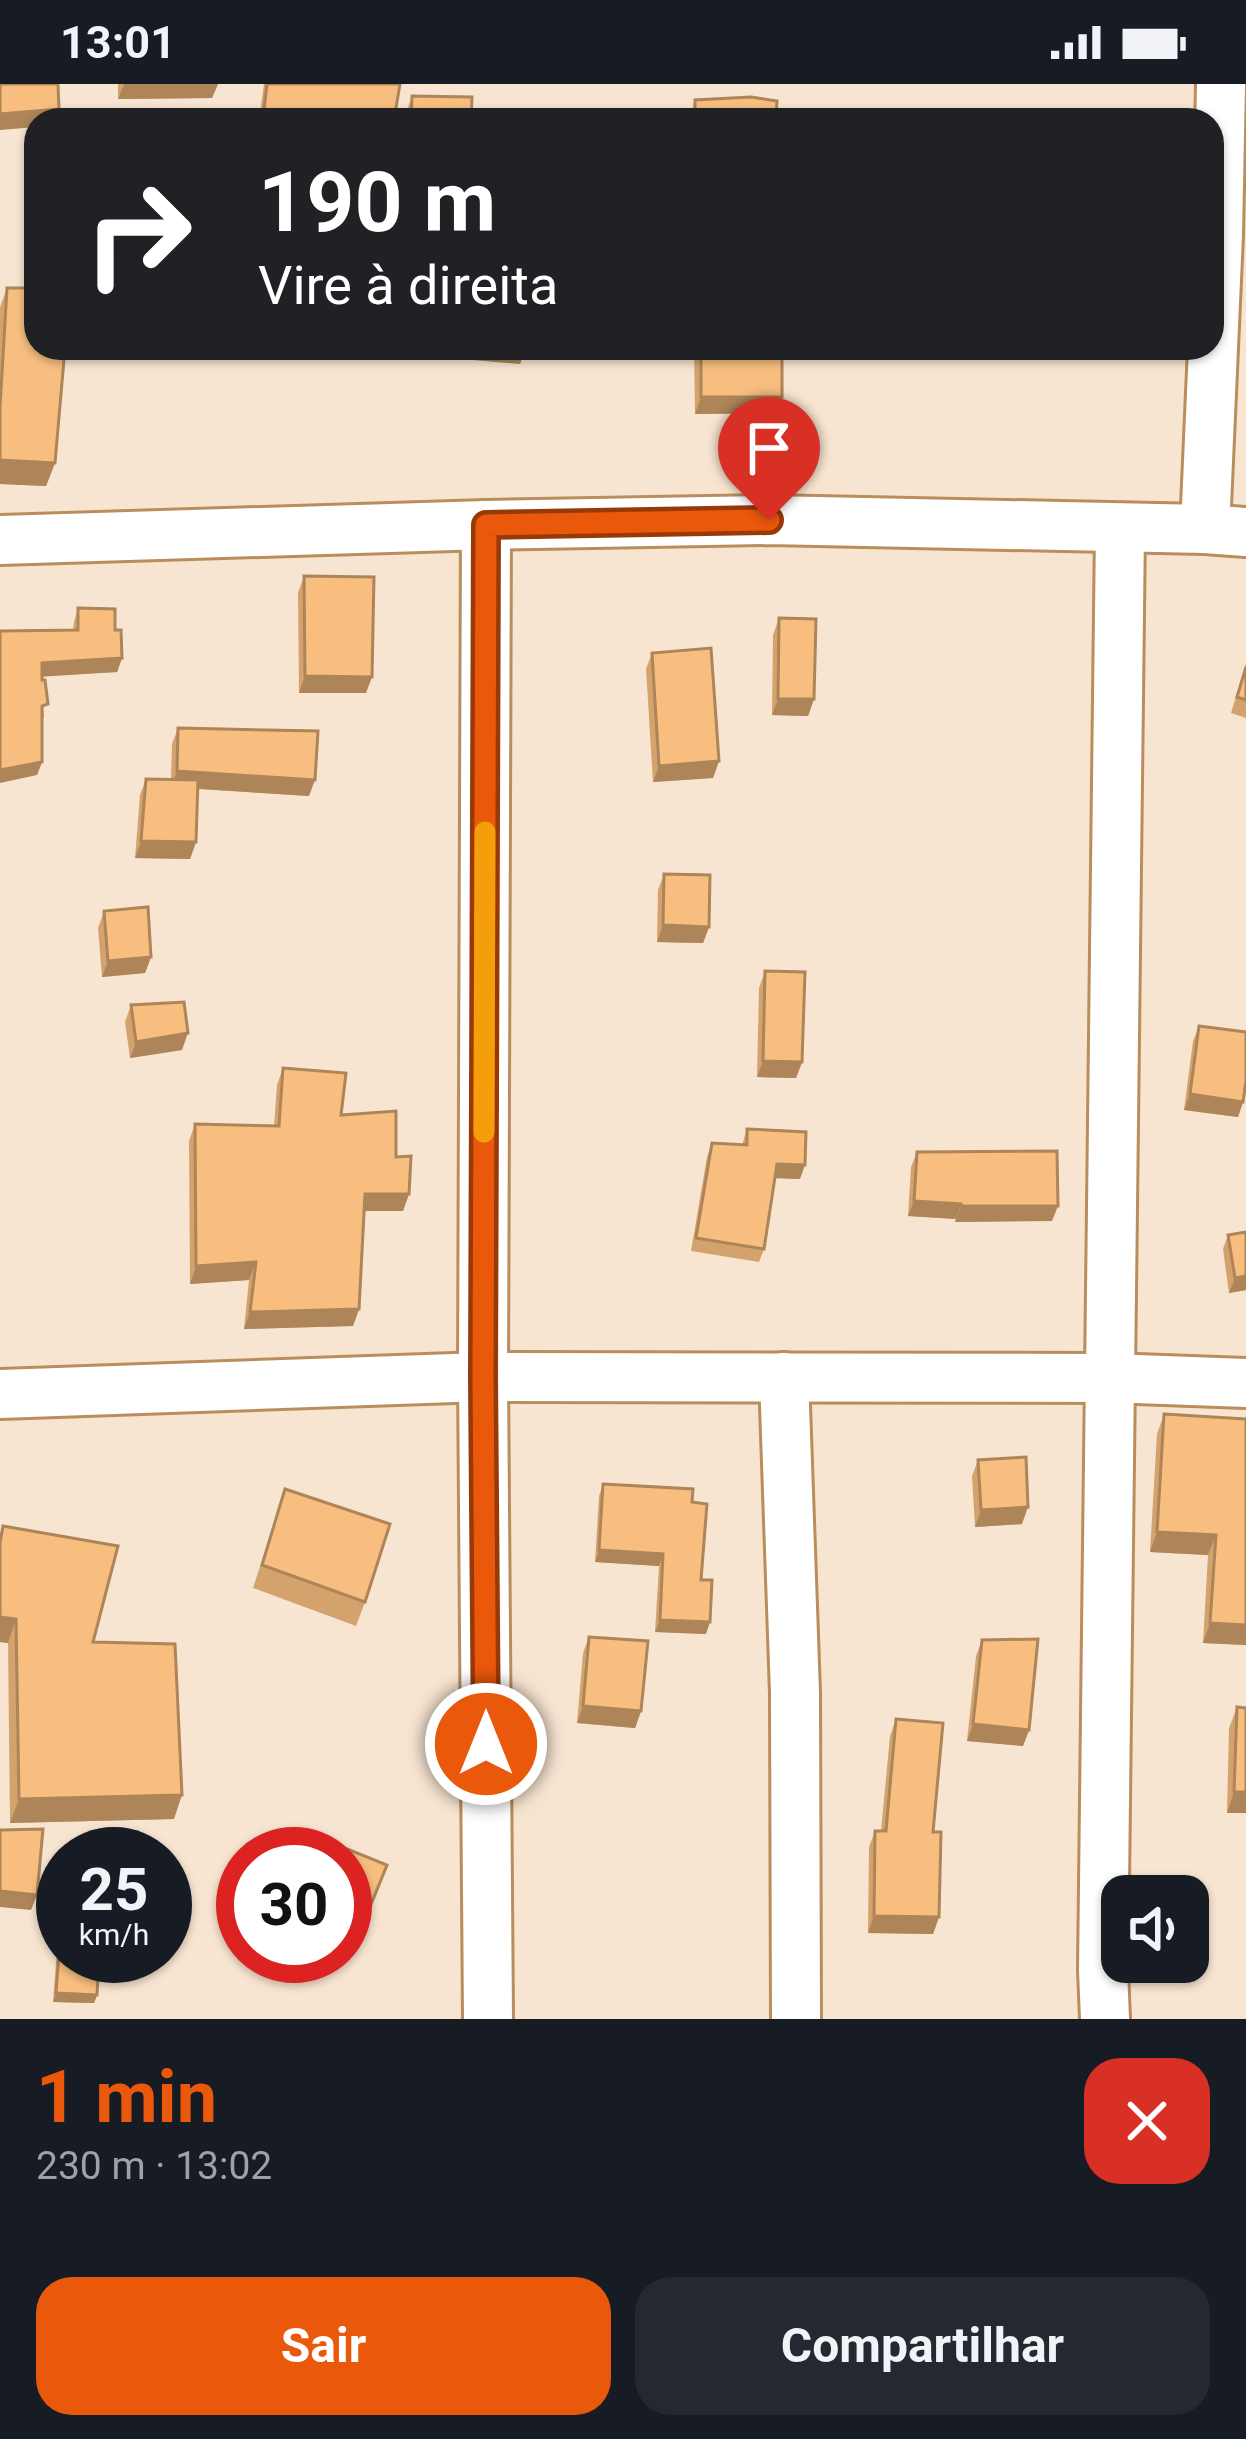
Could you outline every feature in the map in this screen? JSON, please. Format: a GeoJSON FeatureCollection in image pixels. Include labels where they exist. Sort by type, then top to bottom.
{"type":"FeatureCollection","features":[{"type":"Feature","properties":{"kind":"street"},"geometry":{"type":"LineString","coordinates":[[0,539],[769,520],[1226,531],[1221,360]]}},
{"type":"Feature","properties":{"kind":"street"},"geometry":{"type":"LineString","coordinates":[[486,525],[483,1377],[488,2019]]}},
{"type":"Feature","properties":{"kind":"street"},"geometry":{"type":"LineString","coordinates":[[1105,2019],[1120,528]]}},
{"type":"Feature","properties":{"kind":"street"},"geometry":{"type":"LineString","coordinates":[[0,1394],[483,1377],[1109,1378],[1246,1383]]}},
{"type":"Feature","properties":{"kind":"street"},"geometry":{"type":"LineString","coordinates":[[784,1377],[795,1693],[796,2019]]}},
{"type":"Feature","properties":{"kind":"building"},"geometry":{"type":"Polygon","coordinates":[[[0,84],[58,84],[59,108],[0,114],[0,84]]]}},
{"type":"Feature","properties":{"kind":"building"},"geometry":{"type":"Polygon","coordinates":[[[267,84],[400,84],[396,108],[264,108],[267,84]]]}},
{"type":"Feature","properties":{"kind":"building"},"geometry":{"type":"Polygon","coordinates":[[[412,96],[472,97],[472,108],[412,108],[412,96]]]}},
{"type":"Feature","properties":{"kind":"building"},"geometry":{"type":"Polygon","coordinates":[[[751,97],[777,101],[777,108],[695,108],[695,100],[751,97]]]}},
{"type":"Feature","properties":{"kind":"building"},"geometry":{"type":"Polygon","coordinates":[[[7,288],[24,288],[24,360],[64,360],[55,463],[0,460],[7,288]]]}},
{"type":"Feature","properties":{"kind":"building"},"geometry":{"type":"Polygon","coordinates":[[[701,360],[782,360],[782,397],[701,397],[701,360]]]}},
{"type":"Feature","properties":{"kind":"building"},"geometry":{"type":"Polygon","coordinates":[[[304,576],[374,577],[372,677],[305,676],[304,576]]]}},
{"type":"Feature","properties":{"kind":"building"},"geometry":{"type":"Polygon","coordinates":[[[78,608],[115,609],[122,658],[42,663],[48,704],[42,706],[42,762],[0,770],[0,631],[78,630],[78,608]]]}},
{"type":"Feature","properties":{"kind":"building"},"geometry":{"type":"Polygon","coordinates":[[[779,618],[816,619],[814,699],[778,699],[779,618]]]}},
{"type":"Feature","properties":{"kind":"building"},"geometry":{"type":"Polygon","coordinates":[[[711,648],[719,761],[659,766],[652,653],[711,648]]]}},
{"type":"Feature","properties":{"kind":"building"},"geometry":{"type":"Polygon","coordinates":[[[1246,667],[1246,700],[1237,697],[1246,667]]]}},
{"type":"Feature","properties":{"kind":"building"},"geometry":{"type":"Polygon","coordinates":[[[178,728],[318,731],[315,780],[177,771],[178,728]]]}},
{"type":"Feature","properties":{"kind":"building"},"geometry":{"type":"Polygon","coordinates":[[[146,779],[198,780],[196,842],[141,841],[146,779]]]}},
{"type":"Feature","properties":{"kind":"building"},"geometry":{"type":"Polygon","coordinates":[[[664,874],[710,875],[709,927],[663,925],[664,874]]]}},
{"type":"Feature","properties":{"kind":"building"},"geometry":{"type":"Polygon","coordinates":[[[148,907],[151,957],[108,961],[104,911],[148,907]]]}},
{"type":"Feature","properties":{"kind":"building"},"geometry":{"type":"Polygon","coordinates":[[[765,971],[805,972],[802,1062],[763,1061],[765,971]]]}},
{"type":"Feature","properties":{"kind":"building"},"geometry":{"type":"Polygon","coordinates":[[[184,1002],[188,1033],[136,1042],[131,1005],[184,1002]]]}},
{"type":"Feature","properties":{"kind":"building"},"geometry":{"type":"Polygon","coordinates":[[[1199,1026],[1246,1032],[1243,1102],[1190,1094],[1199,1026]]]}},
{"type":"Feature","properties":{"kind":"building"},"geometry":{"type":"Polygon","coordinates":[[[283,1068],[346,1073],[341,1115],[396,1111],[396,1157],[411,1156],[409,1194],[365,1194],[359,1309],[250,1312],[256,1262],[196,1266],[195,1124],[279,1126],[283,1068]]]}},
{"type":"Feature","properties":{"kind":"building"},"geometry":{"type":"Polygon","coordinates":[[[747,1129],[806,1132],[805,1165],[777,1164],[764,1249],[696,1238],[712,1143],[747,1145],[747,1129]]]}},
{"type":"Feature","properties":{"kind":"building"},"geometry":{"type":"Polygon","coordinates":[[[1057,1151],[1058,1206],[914,1201],[917,1152],[1057,1151]]]}},
{"type":"Feature","properties":{"kind":"building"},"geometry":{"type":"Polygon","coordinates":[[[1246,1232],[1246,1276],[1235,1278],[1228,1235],[1246,1232]]]}},
{"type":"Feature","properties":{"kind":"building"},"geometry":{"type":"Polygon","coordinates":[[[1164,1414],[1246,1419],[1246,1625],[1210,1623],[1216,1535],[1157,1532],[1164,1414]]]}},
{"type":"Feature","properties":{"kind":"building"},"geometry":{"type":"Polygon","coordinates":[[[1026,1457],[1028,1507],[981,1510],[978,1460],[1026,1457]]]}},
{"type":"Feature","properties":{"kind":"building"},"geometry":{"type":"Polygon","coordinates":[[[603,1484],[693,1489],[692,1502],[707,1504],[701,1580],[712,1580],[710,1622],[660,1620],[663,1554],[599,1550],[603,1484]]]}},
{"type":"Feature","properties":{"kind":"building"},"geometry":{"type":"Polygon","coordinates":[[[285,1489],[390,1524],[365,1602],[262,1565],[285,1489]]]}},
{"type":"Feature","properties":{"kind":"building"},"geometry":{"type":"Polygon","coordinates":[[[3,1526],[118,1546],[93,1642],[175,1644],[182,1795],[19,1799],[16,1619],[0,1617],[3,1526]]]}},
{"type":"Feature","properties":{"kind":"building"},"geometry":{"type":"Polygon","coordinates":[[[589,1637],[648,1641],[641,1711],[583,1706],[589,1637]]]}},
{"type":"Feature","properties":{"kind":"building"},"geometry":{"type":"Polygon","coordinates":[[[1038,1639],[1029,1730],[973,1724],[982,1640],[1038,1639]]]}},
{"type":"Feature","properties":{"kind":"building"},"geometry":{"type":"Polygon","coordinates":[[[1237,1707],[1246,1708],[1246,1792],[1234,1792],[1237,1707]]]}},
{"type":"Feature","properties":{"kind":"building"},"geometry":{"type":"Polygon","coordinates":[[[896,1719],[943,1723],[933,1832],[941,1832],[939,1917],[874,1916],[875,1831],[886,1831],[896,1719]]]}},
{"type":"Feature","properties":{"kind":"building"},"geometry":{"type":"Polygon","coordinates":[[[36,1829],[36,1895],[0,1891],[0,1830],[36,1829]]]}},
{"type":"Feature","properties":{"kind":"building"},"geometry":{"type":"Polygon","coordinates":[[[372,1859],[387,1865],[372,1902],[372,1859]]]}},
{"type":"Feature","properties":{"kind":"building"},"geometry":{"type":"Polygon","coordinates":[[[57,1983],[98,1983],[97,1995],[56,1993],[57,1983]]]}},
{"type":"Feature","properties":{"kind":"slow traffic"},"geometry":{"type":"LineString","coordinates":[[484,1132],[485,832]]}},
{"type":"Feature","properties":{"kind":"route"},"geometry":{"type":"LineString","coordinates":[[486,1744],[486,525],[769,520]]}}]}
